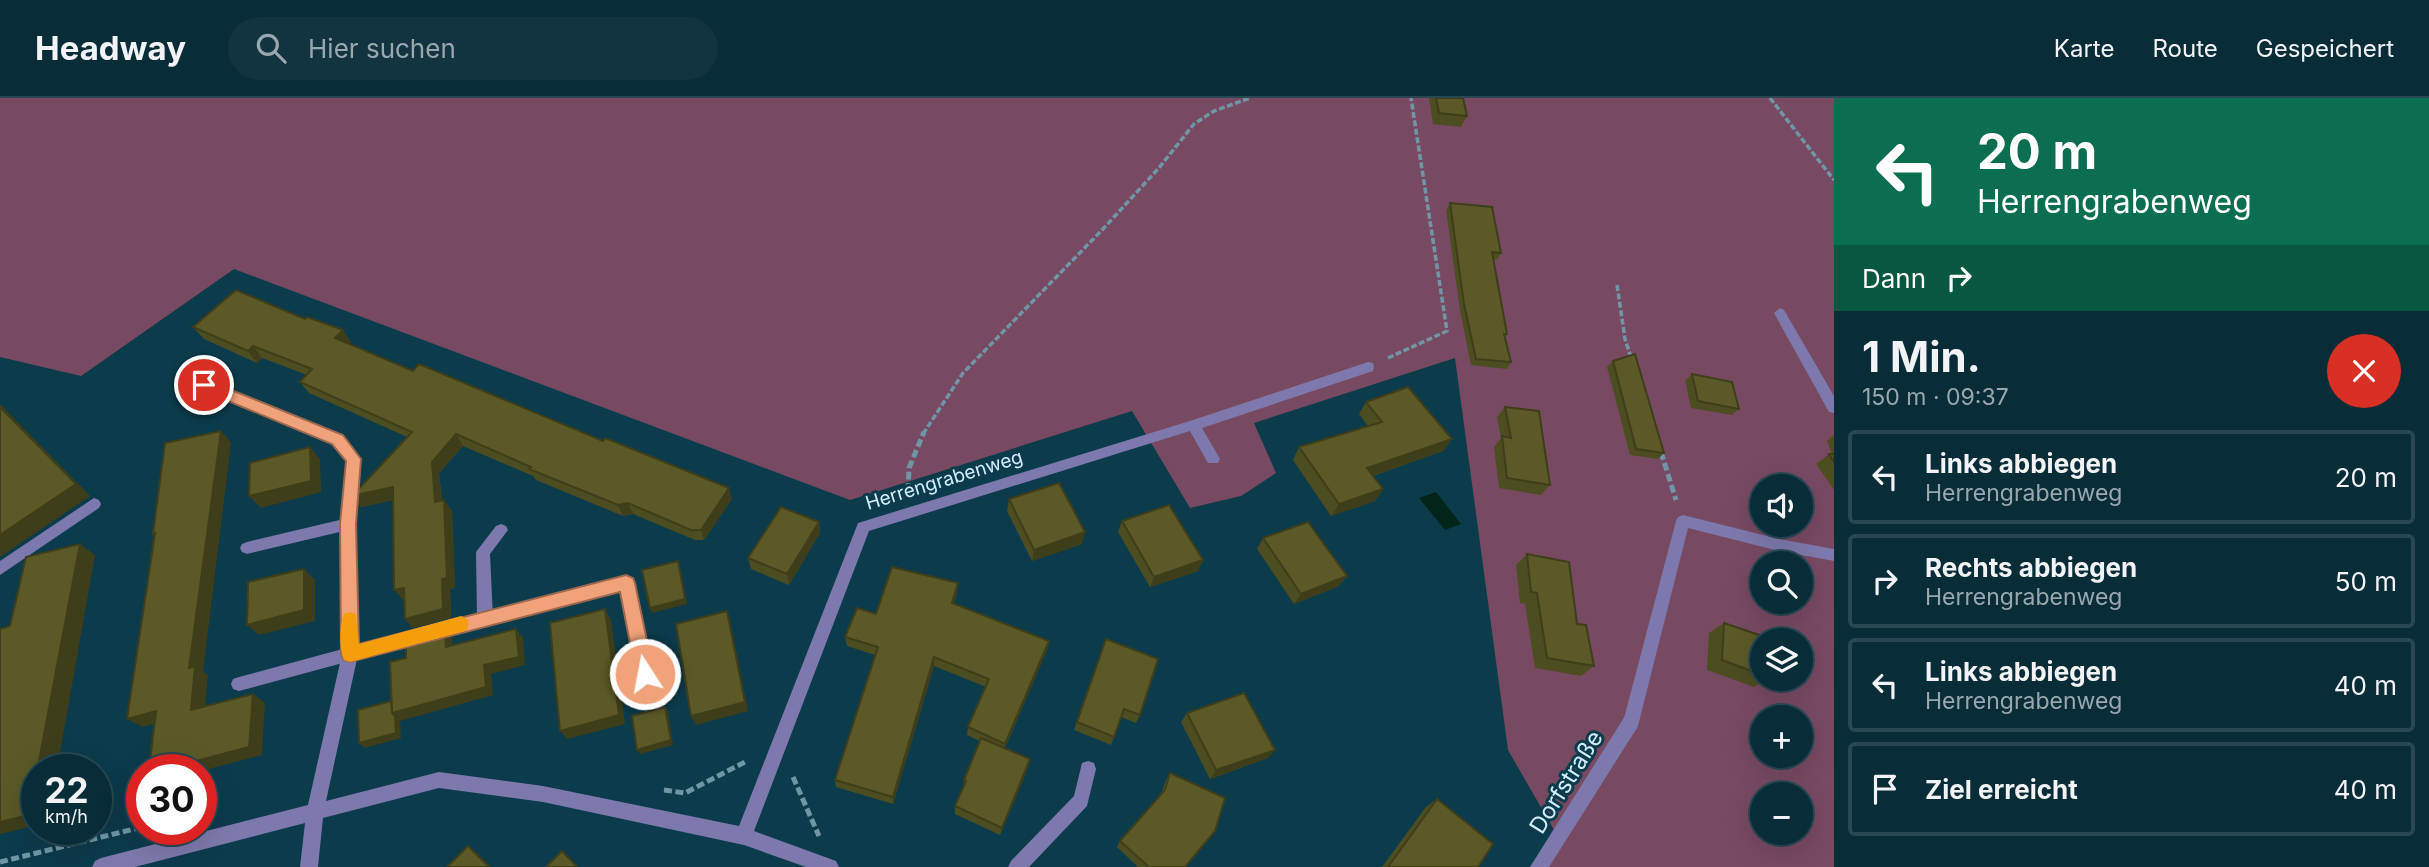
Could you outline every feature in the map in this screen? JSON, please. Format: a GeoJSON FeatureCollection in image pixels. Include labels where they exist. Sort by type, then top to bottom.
{"type":"FeatureCollection","features":[{"type":"Feature","properties":{"kind":"street"},"geometry":{"type":"LineString","coordinates":[[1780,313],[1834,408]]}},
{"type":"Feature","properties":{"kind":"street","name":"Herrengrabenweg"},"geometry":{"type":"LineString","coordinates":[[744,836],[863,527],[1193,425],[1368,367]]}},
{"type":"Feature","properties":{"kind":"street"},"geometry":{"type":"LineString","coordinates":[[204,385],[338,439],[354,459],[348,524],[350,654],[315,811],[309,867]]}},
{"type":"Feature","properties":{"kind":"street"},"geometry":{"type":"LineString","coordinates":[[1193,425],[1213,459]]}},
{"type":"Feature","properties":{"kind":"street"},"geometry":{"type":"LineString","coordinates":[[0,569],[94,504]]}},
{"type":"Feature","properties":{"kind":"street"},"geometry":{"type":"LineString","coordinates":[[1683,521],[1779,545],[1834,555]]}},
{"type":"Feature","properties":{"kind":"street","name":"Dorfstraße"},"geometry":{"type":"LineString","coordinates":[[1539,867],[1631,722],[1683,521]]}},
{"type":"Feature","properties":{"kind":"street"},"geometry":{"type":"LineString","coordinates":[[247,548],[348,524]]}},
{"type":"Feature","properties":{"kind":"street"},"geometry":{"type":"LineString","coordinates":[[485,618],[483,552],[501,530]]}},
{"type":"Feature","properties":{"kind":"street"},"geometry":{"type":"LineString","coordinates":[[239,684],[626,583],[645,674]]}},
{"type":"Feature","properties":{"kind":"street"},"geometry":{"type":"LineString","coordinates":[[1017,867],[1081,800],[1088,769]]}},
{"type":"Feature","properties":{"kind":"street"},"geometry":{"type":"LineString","coordinates":[[101,867],[439,780],[543,794],[744,836],[830,867]]}},
{"type":"Feature","properties":{"kind":"path"},"geometry":{"type":"LineString","coordinates":[[907,513],[909,468],[919,440],[938,407],[963,373],[1158,169],[1194,124],[1214,111],[1250,98]]}},
{"type":"Feature","properties":{"kind":"path"},"geometry":{"type":"LineString","coordinates":[[1368,367],[1447,331],[1411,98]]}},
{"type":"Feature","properties":{"kind":"path"},"geometry":{"type":"LineString","coordinates":[[1770,98],[1834,180]]}},
{"type":"Feature","properties":{"kind":"path"},"geometry":{"type":"LineString","coordinates":[[1617,285],[1625,339],[1633,365]]}},
{"type":"Feature","properties":{"kind":"path"},"geometry":{"type":"LineString","coordinates":[[1658,443],[1683,521]]}},
{"type":"Feature","properties":{"kind":"path"},"geometry":{"type":"LineString","coordinates":[[0,862],[126,831]]}},
{"type":"Feature","properties":{"kind":"shaded area"},"geometry":{"type":"Polygon","coordinates":[[[0,98],[1834,98],[1834,867],[1539,867],[1558,837],[1508,750],[1455,358],[1254,423],[1276,473],[1241,496],[1190,508],[1132,411],[850,500],[234,269],[81,376],[0,357],[0,98]]]}},
{"type":"Feature","properties":{"kind":"shaded area"},"geometry":{"type":"Polygon","coordinates":[[[1436,492],[1461,524],[1445,530],[1419,498],[1436,492]]]}},
{"type":"Feature","properties":{"kind":"building"},"geometry":{"type":"Polygon","coordinates":[[[1436,98],[1463,98],[1467,116],[1439,113],[1436,98]]]}},
{"type":"Feature","properties":{"kind":"building"},"geometry":{"type":"Polygon","coordinates":[[[1450,203],[1492,207],[1501,253],[1492,252],[1507,334],[1504,334],[1511,362],[1476,359],[1464,304],[1450,203]]]}},
{"type":"Feature","properties":{"kind":"building"},"geometry":{"type":"Polygon","coordinates":[[[236,290],[305,319],[307,317],[343,330],[335,338],[413,371],[419,364],[603,441],[605,438],[729,488],[701,530],[691,530],[628,503],[618,505],[529,469],[531,467],[456,434],[432,462],[435,502],[444,500],[447,578],[442,579],[443,609],[405,619],[404,588],[394,590],[393,487],[352,496],[412,432],[300,382],[312,369],[253,346],[248,351],[193,327],[236,290]]]}},
{"type":"Feature","properties":{"kind":"building"},"geometry":{"type":"Polygon","coordinates":[[[1635,354],[1664,453],[1636,449],[1613,361],[1635,354]]]}},
{"type":"Feature","properties":{"kind":"building"},"geometry":{"type":"Polygon","coordinates":[[[1692,374],[1732,382],[1739,409],[1698,401],[1692,374]]]}},
{"type":"Feature","properties":{"kind":"building"},"geometry":{"type":"Polygon","coordinates":[[[1408,387],[1452,439],[1367,468],[1383,489],[1339,504],[1299,447],[1382,422],[1366,402],[1408,387]]]}},
{"type":"Feature","properties":{"kind":"building"},"geometry":{"type":"Polygon","coordinates":[[[0,407],[76,484],[0,535],[0,407]]]}},
{"type":"Feature","properties":{"kind":"building"},"geometry":{"type":"Polygon","coordinates":[[[1505,407],[1539,411],[1550,485],[1507,478],[1502,436],[1511,438],[1505,407]]]}},
{"type":"Feature","properties":{"kind":"building"},"geometry":{"type":"Polygon","coordinates":[[[221,431],[189,668],[195,666],[191,710],[253,694],[249,747],[217,755],[151,754],[156,711],[127,719],[155,533],[153,534],[165,443],[221,431]]]}},
{"type":"Feature","properties":{"kind":"building"},"geometry":{"type":"Polygon","coordinates":[[[310,447],[311,481],[249,496],[250,463],[310,447]]]}},
{"type":"Feature","properties":{"kind":"building"},"geometry":{"type":"Polygon","coordinates":[[[1059,483],[1085,532],[1034,550],[1009,499],[1059,483]]]}},
{"type":"Feature","properties":{"kind":"building"},"geometry":{"type":"Polygon","coordinates":[[[1169,505],[1203,560],[1154,577],[1122,521],[1169,505]]]}},
{"type":"Feature","properties":{"kind":"building"},"geometry":{"type":"Polygon","coordinates":[[[781,507],[819,522],[787,574],[748,558],[781,507]]]}},
{"type":"Feature","properties":{"kind":"building"},"geometry":{"type":"Polygon","coordinates":[[[1308,522],[1347,576],[1301,594],[1263,538],[1308,522]]]}},
{"type":"Feature","properties":{"kind":"building"},"geometry":{"type":"Polygon","coordinates":[[[80,544],[40,754],[21,754],[21,817],[0,822],[0,629],[10,626],[26,557],[80,544]]]}},
{"type":"Feature","properties":{"kind":"building"},"geometry":{"type":"Polygon","coordinates":[[[1527,554],[1569,562],[1577,624],[1586,625],[1594,666],[1547,658],[1537,593],[1531,592],[1527,554]]]}},
{"type":"Feature","properties":{"kind":"building"},"geometry":{"type":"Polygon","coordinates":[[[678,561],[685,599],[650,608],[642,570],[678,561]]]}},
{"type":"Feature","properties":{"kind":"building"},"geometry":{"type":"Polygon","coordinates":[[[892,567],[958,583],[952,603],[1049,641],[1005,744],[968,727],[989,679],[934,657],[893,797],[835,780],[878,647],[845,637],[857,608],[876,614],[892,567]]]}},
{"type":"Feature","properties":{"kind":"building"},"geometry":{"type":"Polygon","coordinates":[[[304,569],[304,610],[247,625],[248,582],[304,569]]]}},
{"type":"Feature","properties":{"kind":"building"},"geometry":{"type":"Polygon","coordinates":[[[605,609],[619,715],[560,731],[550,623],[605,609]]]}},
{"type":"Feature","properties":{"kind":"building"},"geometry":{"type":"Polygon","coordinates":[[[727,611],[745,702],[691,716],[676,624],[727,611]]]}},
{"type":"Feature","properties":{"kind":"building"},"geometry":{"type":"Polygon","coordinates":[[[1724,623],[1750,632],[1750,670],[1722,660],[1724,623]]]}},
{"type":"Feature","properties":{"kind":"building"},"geometry":{"type":"Polygon","coordinates":[[[445,628],[446,647],[516,629],[519,657],[484,665],[486,687],[392,713],[390,662],[406,658],[406,638],[445,628]]]}},
{"type":"Feature","properties":{"kind":"building"},"geometry":{"type":"Polygon","coordinates":[[[1106,639],[1158,659],[1140,715],[1124,709],[1114,737],[1077,722],[1106,639]]]}},
{"type":"Feature","properties":{"kind":"building"},"geometry":{"type":"Polygon","coordinates":[[[1244,693],[1275,750],[1216,770],[1187,713],[1244,693]]]}},
{"type":"Feature","properties":{"kind":"building"},"geometry":{"type":"Polygon","coordinates":[[[391,701],[396,733],[359,743],[358,710],[391,701]]]}},
{"type":"Feature","properties":{"kind":"building"},"geometry":{"type":"Polygon","coordinates":[[[665,707],[671,740],[637,750],[632,716],[665,707]]]}},
{"type":"Feature","properties":{"kind":"building"},"geometry":{"type":"Polygon","coordinates":[[[981,738],[1030,759],[1002,828],[955,806],[981,738]]]}},
{"type":"Feature","properties":{"kind":"building"},"geometry":{"type":"Polygon","coordinates":[[[1170,773],[1225,798],[1215,831],[1185,867],[1149,867],[1120,841],[1165,790],[1170,773]]]}},
{"type":"Feature","properties":{"kind":"building"},"geometry":{"type":"Polygon","coordinates":[[[1437,799],[1493,844],[1478,867],[1388,867],[1437,799]]]}},
{"type":"Feature","properties":{"kind":"building"},"geometry":{"type":"Polygon","coordinates":[[[468,846],[489,867],[447,867],[468,846]]]}},
{"type":"Feature","properties":{"kind":"building"},"geometry":{"type":"Polygon","coordinates":[[[562,851],[577,867],[546,867],[562,851]]]}},
{"type":"Feature","properties":{"kind":"slow traffic"},"geometry":{"type":"LineString","coordinates":[[350,620],[350,654],[461,624]]}},
{"type":"Feature","properties":{"kind":"route"},"geometry":{"type":"LineString","coordinates":[[204,385],[338,439],[354,459],[348,524],[350,654],[626,583],[645,674]]}}]}
